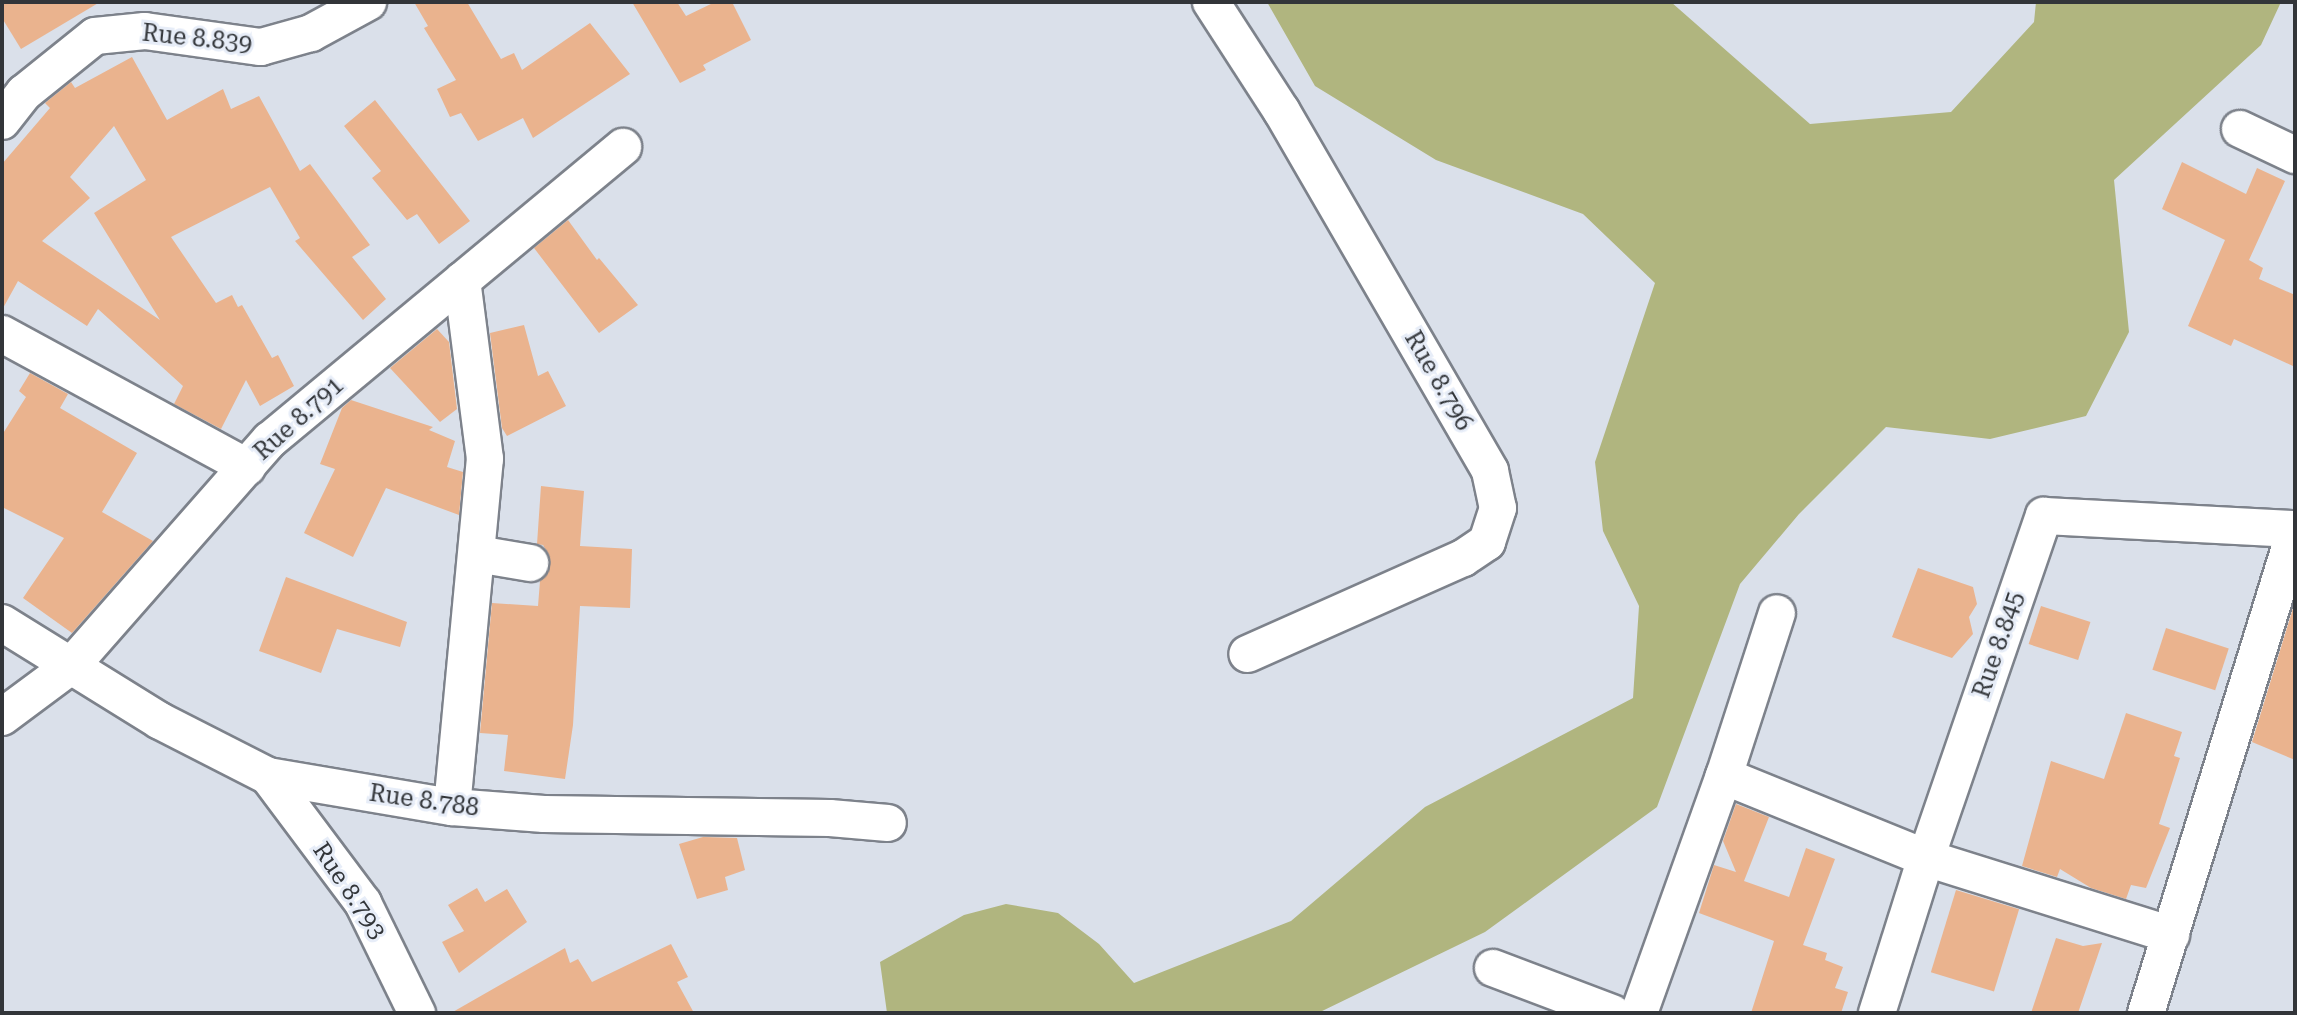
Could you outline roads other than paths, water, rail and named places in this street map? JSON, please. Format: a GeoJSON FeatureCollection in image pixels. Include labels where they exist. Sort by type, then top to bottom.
{"type":"FeatureCollection","features":[{"type":"Feature","properties":{"kind":"street","name":"Rue 8.796"},"geometry":{"type":"LineString","coordinates":[[1211,2],[1281,110],[1490,471],[1498,508],[1487,542],[1463,558],[1247,654]]}},
{"type":"Feature","properties":{"kind":"street","name":"Rue 8.839"},"geometry":{"type":"LineString","coordinates":[[2,121],[24,93],[95,36],[145,31],[261,47],[311,33],[353,6]]}},
{"type":"Feature","properties":{"kind":"street"},"geometry":{"type":"LineString","coordinates":[[2240,129],[2295,155]]}},
{"type":"Feature","properties":{"kind":"street","name":"Rue 8.791"},"geometry":{"type":"LineString","coordinates":[[2,717],[72,665],[270,440],[623,147]]}},
{"type":"Feature","properties":{"kind":"street"},"geometry":{"type":"LineString","coordinates":[[452,807],[485,459],[462,280]]}},
{"type":"Feature","properties":{"kind":"street"},"geometry":{"type":"LineString","coordinates":[[2,334],[247,467]]}},
{"type":"Feature","properties":{"kind":"street","name":"Rue 8.845"},"geometry":{"type":"LineString","coordinates":[[1877,1013],[1926,858],[2044,516],[2295,530],[2146,1013]]}},
{"type":"Feature","properties":{"kind":"street"},"geometry":{"type":"LineString","coordinates":[[477,554],[530,563]]}},
{"type":"Feature","properties":{"kind":"street"},"geometry":{"type":"LineString","coordinates":[[1639,1013],[1724,776],[1777,613]]}},
{"type":"Feature","properties":{"kind":"street","name":"Rue 8.788"},"geometry":{"type":"LineString","coordinates":[[2,623],[160,721],[268,776],[452,807],[544,814],[830,818],[888,823]]}},
{"type":"Feature","properties":{"kind":"street","name":"Rue 8.793"},"geometry":{"type":"LineString","coordinates":[[268,776],[363,903],[417,1013]]}},
{"type":"Feature","properties":{"kind":"street"},"geometry":{"type":"LineString","coordinates":[[1724,776],[1926,858],[2171,935]]}},
{"type":"Feature","properties":{"kind":"street"},"geometry":{"type":"LineString","coordinates":[[1493,968],[1612,1013]]}}]}
